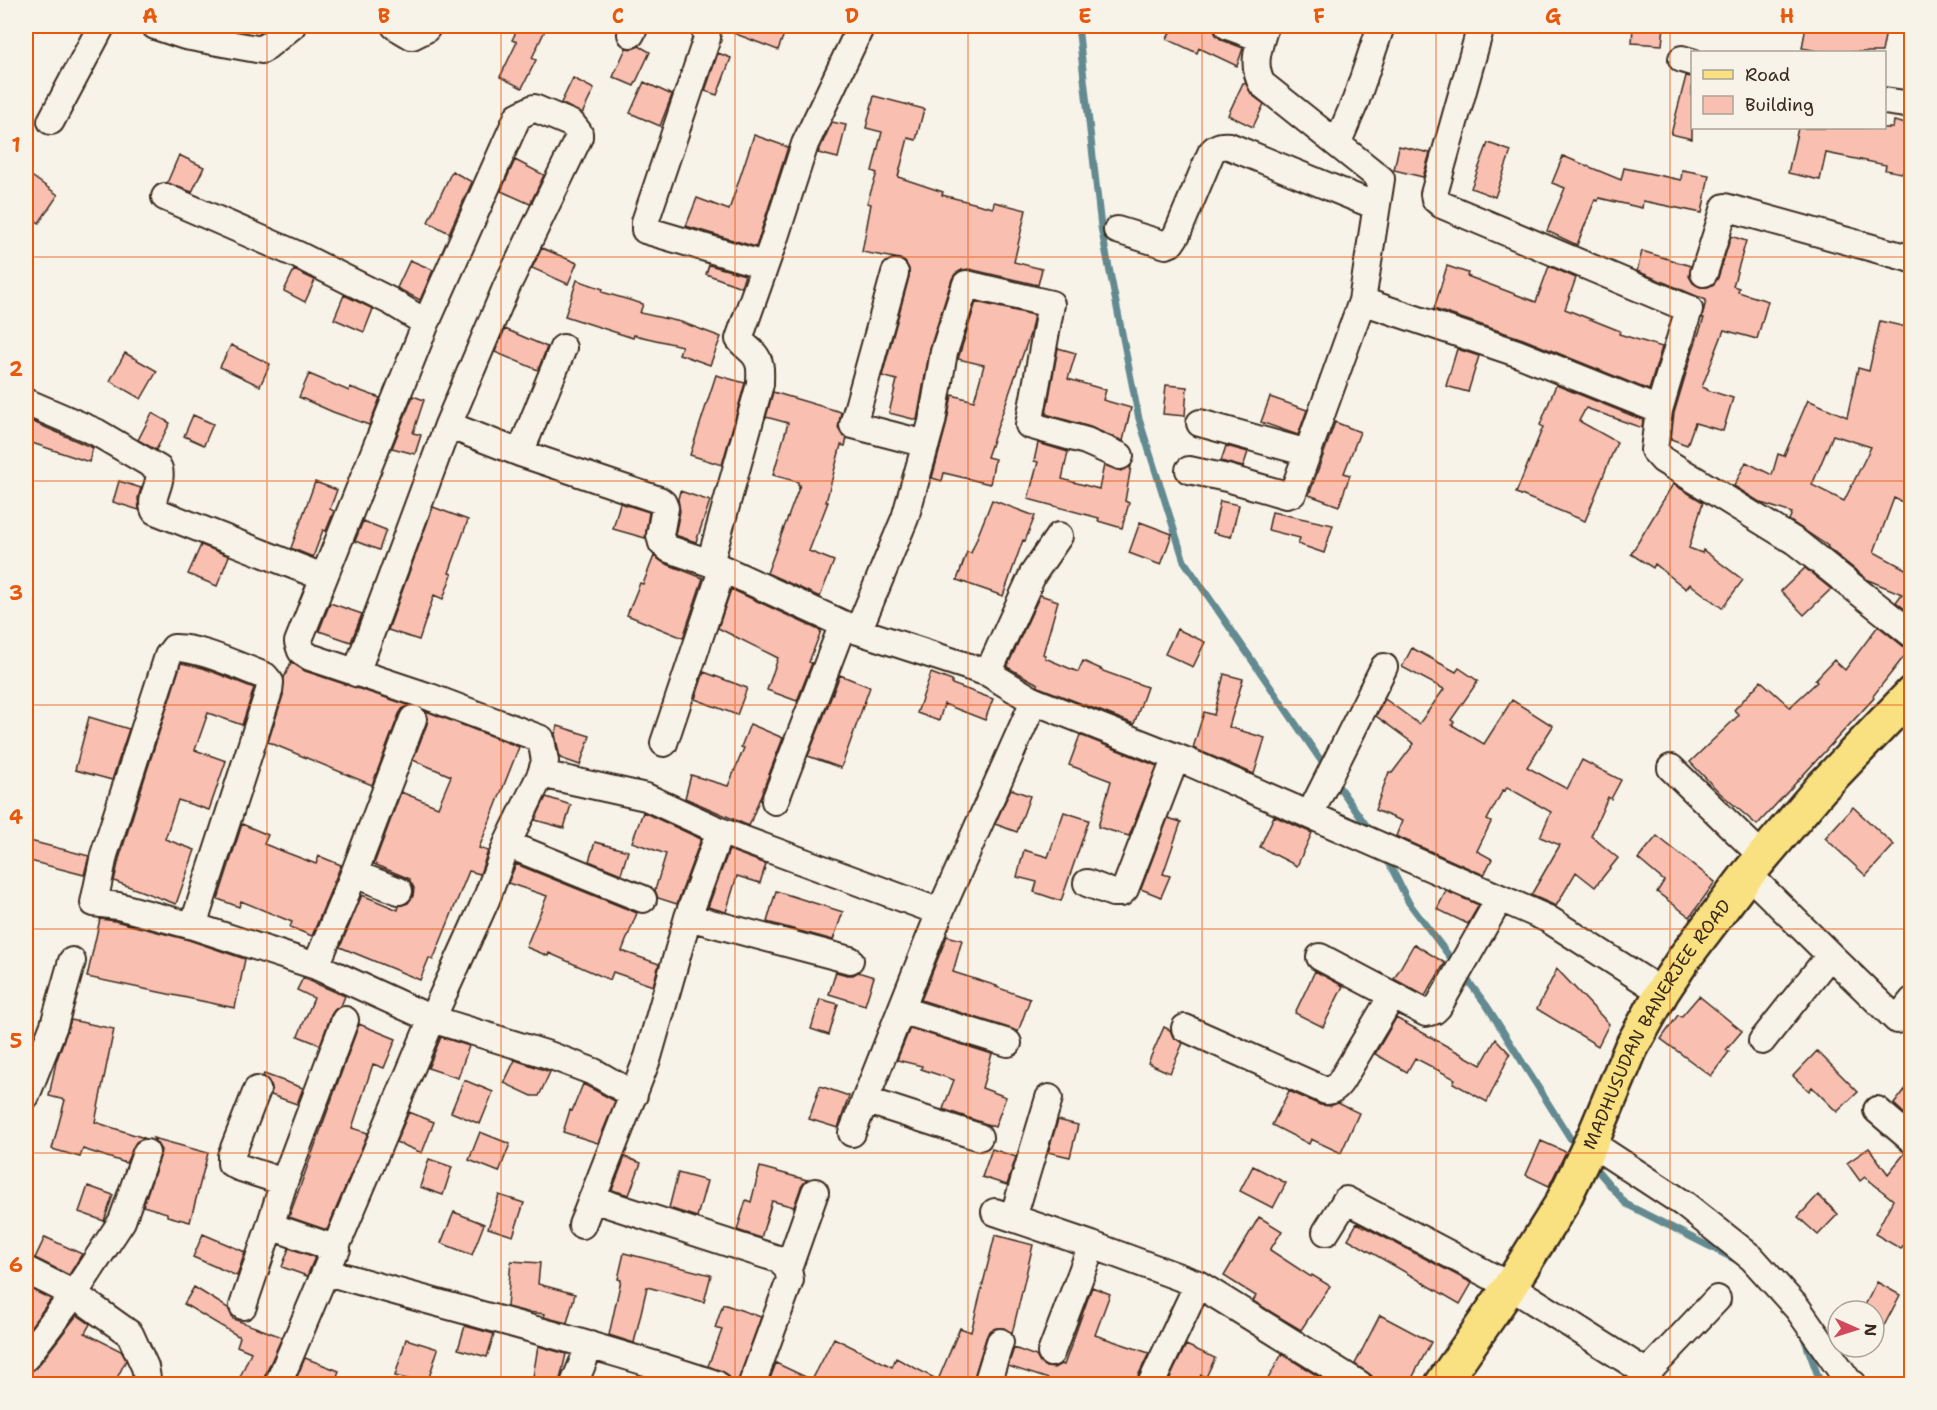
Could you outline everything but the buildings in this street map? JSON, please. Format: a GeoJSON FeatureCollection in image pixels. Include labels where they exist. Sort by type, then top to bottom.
{"type":"FeatureCollection","features":[{"type":"Feature","properties":{"kind":"main road","name":"MADHUSUDAN BANERJEE ROAD"},"geometry":{"type":"LineString","coordinates":[[1442,1384],[1510,1286],[1556,1213],[1593,1138],[1631,1048],[1662,992],[1698,939],[1756,866],[1821,788],[1911,693]]}},
{"type":"Feature","properties":{"kind":"street"},"geometry":{"type":"LineString","coordinates":[[51,121],[99,26]]}},
{"type":"Feature","properties":{"kind":"street"},"geometry":{"type":"LineString","coordinates":[[155,26],[185,36],[262,50],[292,26]]}},
{"type":"Feature","properties":{"kind":"street"},"geometry":{"type":"LineString","coordinates":[[396,26],[412,36],[428,26]]}},
{"type":"Feature","properties":{"kind":"street"},"geometry":{"type":"LineString","coordinates":[[704,26],[707,38],[645,222],[645,230],[764,265]]}},
{"type":"Feature","properties":{"kind":"street"},"geometry":{"type":"LineString","coordinates":[[664,743],[716,567],[760,384],[760,364],[754,354],[739,339],[805,144],[861,26]]}},
{"type":"Feature","properties":{"kind":"street"},"geometry":{"type":"LineString","coordinates":[[1189,470],[1227,478],[1289,496],[1293,493],[1362,301],[1381,179],[1262,84],[1255,62],[1263,32],[1228,26]]}},
{"type":"Feature","properties":{"kind":"street"},"geometry":{"type":"LineString","coordinates":[[1338,144],[1356,100],[1381,26]]}},
{"type":"Feature","properties":{"kind":"street"},"geometry":{"type":"LineString","coordinates":[[1481,26],[1434,194],[1435,199],[1442,205],[1689,309],[1659,410],[1654,450],[1663,460],[1796,542],[1911,633]]}},
{"type":"Feature","properties":{"kind":"street"},"geometry":{"type":"LineString","coordinates":[[1886,101],[1911,105]]}},
{"type":"Feature","properties":{"kind":"street"},"geometry":{"type":"LineString","coordinates":[[278,1384],[298,1333],[332,1261],[432,1019],[486,900],[507,844],[545,762],[541,739],[310,657],[301,651],[298,642],[426,323],[518,116],[534,108],[572,124],[579,136],[506,288],[448,425],[356,673]]}},
{"type":"Feature","properties":{"kind":"street"},"geometry":{"type":"LineString","coordinates":[[1117,230],[1162,244],[1171,243],[1177,234],[1210,153],[1221,146],[1229,146],[1376,206]]}},
{"type":"Feature","properties":{"kind":"street"},"geometry":{"type":"LineString","coordinates":[[165,198],[298,255],[390,301],[426,323]]}},
{"type":"Feature","properties":{"kind":"street"},"geometry":{"type":"LineString","coordinates":[[1704,273],[1725,207],[1911,259]]}},
{"type":"Feature","properties":{"kind":"street"},"geometry":{"type":"LineString","coordinates":[[895,273],[853,425],[926,444]]}},
{"type":"Feature","properties":{"kind":"street"},"geometry":{"type":"LineString","coordinates":[[775,801],[850,627],[905,518],[932,422],[944,352],[966,284],[1052,304],[1029,424],[1086,441],[1120,456]]}},
{"type":"Feature","properties":{"kind":"street"},"geometry":{"type":"LineString","coordinates":[[1362,301],[1517,353],[1659,410]]}},
{"type":"Feature","properties":{"kind":"street"},"geometry":{"type":"LineString","coordinates":[[520,453],[562,348]]}},
{"type":"Feature","properties":{"kind":"street"},"geometry":{"type":"LineString","coordinates":[[26,402],[96,432],[159,469],[160,480],[153,500],[155,511],[323,577]]}},
{"type":"Feature","properties":{"kind":"street"},"geometry":{"type":"LineString","coordinates":[[1200,423],[1308,453]]}},
{"type":"Feature","properties":{"kind":"street"},"geometry":{"type":"LineString","coordinates":[[448,425],[520,453],[663,502],[665,508],[660,535],[662,543],[669,549],[716,567],[850,627],[988,673],[1034,701],[1176,757],[1500,897],[1548,919],[1662,992]]}},
{"type":"Feature","properties":{"kind":"street"},"geometry":{"type":"LineString","coordinates":[[988,673],[1033,574],[1059,536]]}},
{"type":"Feature","properties":{"kind":"street"},"geometry":{"type":"LineString","coordinates":[[193,926],[270,682],[265,676],[224,661],[186,648],[174,648],[168,656],[111,834],[98,879],[94,903],[118,906],[193,926],[316,966],[432,1019],[549,1055],[594,1072],[633,1095]]}},
{"type":"Feature","properties":{"kind":"street"},"geometry":{"type":"LineString","coordinates":[[1310,814],[1384,668]]}},
{"type":"Feature","properties":{"kind":"street"},"geometry":{"type":"LineString","coordinates":[[852,1133],[940,912],[1034,701]]}},
{"type":"Feature","properties":{"kind":"street"},"geometry":{"type":"LineString","coordinates":[[316,966],[413,720]]}},
{"type":"Feature","properties":{"kind":"street"},"geometry":{"type":"LineString","coordinates":[[1087,883],[1113,893],[1120,893],[1125,889],[1176,757]]}},
{"type":"Feature","properties":{"kind":"street"},"geometry":{"type":"LineString","coordinates":[[1671,768],[1830,955],[1897,1020],[1911,1001]]}},
{"type":"Feature","properties":{"kind":"street"},"geometry":{"type":"LineString","coordinates":[[541,774],[646,797],[720,831],[940,912]]}},
{"type":"Feature","properties":{"kind":"street"},"geometry":{"type":"LineString","coordinates":[[582,1225],[648,1057],[688,917],[720,831]]}},
{"type":"Feature","properties":{"kind":"street"},"geometry":{"type":"LineString","coordinates":[[507,844],[643,899]]}},
{"type":"Feature","properties":{"kind":"street"},"geometry":{"type":"LineString","coordinates":[[354,874],[399,891]]}},
{"type":"Feature","properties":{"kind":"street"},"geometry":{"type":"LineString","coordinates":[[1320,957],[1392,996],[1430,1013],[1438,1007],[1500,897]]}},
{"type":"Feature","properties":{"kind":"street"},"geometry":{"type":"LineString","coordinates":[[688,917],[850,960]]}},
{"type":"Feature","properties":{"kind":"street"},"geometry":{"type":"LineString","coordinates":[[1762,1041],[1830,955]]}},
{"type":"Feature","properties":{"kind":"street"},"geometry":{"type":"LineString","coordinates":[[26,1096],[54,1025],[72,961]]}},
{"type":"Feature","properties":{"kind":"street"},"geometry":{"type":"LineString","coordinates":[[1185,1028],[1329,1091],[1341,1081],[1392,996]]}},
{"type":"Feature","properties":{"kind":"street"},"geometry":{"type":"LineString","coordinates":[[902,1010],[1008,1043]]}},
{"type":"Feature","properties":{"kind":"street"},"geometry":{"type":"LineString","coordinates":[[243,1306],[284,1182],[345,1020]]}},
{"type":"Feature","properties":{"kind":"street"},"geometry":{"type":"LineString","coordinates":[[256,1090],[231,1156],[231,1162],[238,1167],[284,1182]]}},
{"type":"Feature","properties":{"kind":"street"},"geometry":{"type":"LineString","coordinates":[[1049,1098],[1004,1215],[1198,1284],[1359,1384]]}},
{"type":"Feature","properties":{"kind":"street"},"geometry":{"type":"LineString","coordinates":[[865,1100],[980,1137]]}},
{"type":"Feature","properties":{"kind":"street"},"geometry":{"type":"LineString","coordinates":[[1877,1110],[1911,1140]]}},
{"type":"Feature","properties":{"kind":"street"},"geometry":{"type":"LineString","coordinates":[[1593,1138],[1752,1258],[1798,1309],[1849,1382],[1853,1384]]}},
{"type":"Feature","properties":{"kind":"street"},"geometry":{"type":"LineString","coordinates":[[26,1357],[74,1294],[122,1221],[146,1153]]}},
{"type":"Feature","properties":{"kind":"street"},"geometry":{"type":"LineString","coordinates":[[752,1384],[790,1280],[788,1269],[815,1192]]}},
{"type":"Feature","properties":{"kind":"street"},"geometry":{"type":"LineString","coordinates":[[592,1199],[778,1259],[788,1269]]}},
{"type":"Feature","properties":{"kind":"street"},"geometry":{"type":"LineString","coordinates":[[1326,1232],[1346,1200],[1510,1286],[1647,1373],[1717,1299]]}},
{"type":"Feature","properties":{"kind":"street"},"geometry":{"type":"LineString","coordinates":[[270,1226],[332,1261],[481,1316],[590,1345],[664,1377],[716,1384]]}},
{"type":"Feature","properties":{"kind":"street"},"geometry":{"type":"LineString","coordinates":[[1051,1353],[1092,1245]]}},
{"type":"Feature","properties":{"kind":"street"},"geometry":{"type":"LineString","coordinates":[[26,1270],[74,1294],[130,1334],[145,1367],[148,1384]]}},
{"type":"Feature","properties":{"kind":"street"},"geometry":{"type":"LineString","coordinates":[[1151,1384],[1198,1284]]}},
{"type":"Feature","properties":{"kind":"street"},"geometry":{"type":"LineString","coordinates":[[987,1384],[1000,1342]]}},
{"type":"Feature","properties":{"kind":"street"},"geometry":{"type":"LineString","coordinates":[[574,1384],[590,1345]]}},
{"type":"Feature","properties":{"kind":"waterway"},"geometry":{"type":"LineString","coordinates":[[1078,26],[1101,227],[1139,419],[1184,561],[1326,768]]}},
{"type":"Feature","properties":{"kind":"waterway"},"geometry":{"type":"LineString","coordinates":[[1334,780],[1371,832]]}},
{"type":"Feature","properties":{"kind":"waterway"},"geometry":{"type":"LineString","coordinates":[[1386,857],[1409,903],[1456,965]]}},
{"type":"Feature","properties":{"kind":"waterway"},"geometry":{"type":"LineString","coordinates":[[1463,974],[1487,1006],[1570,1138],[1578,1147]]}},
{"type":"Feature","properties":{"kind":"waterway"},"geometry":{"type":"LineString","coordinates":[[1591,1163],[1626,1204],[1736,1260]]}},
{"type":"Feature","properties":{"kind":"waterway"},"geometry":{"type":"LineString","coordinates":[[1803,1335],[1821,1384]]}}]}
